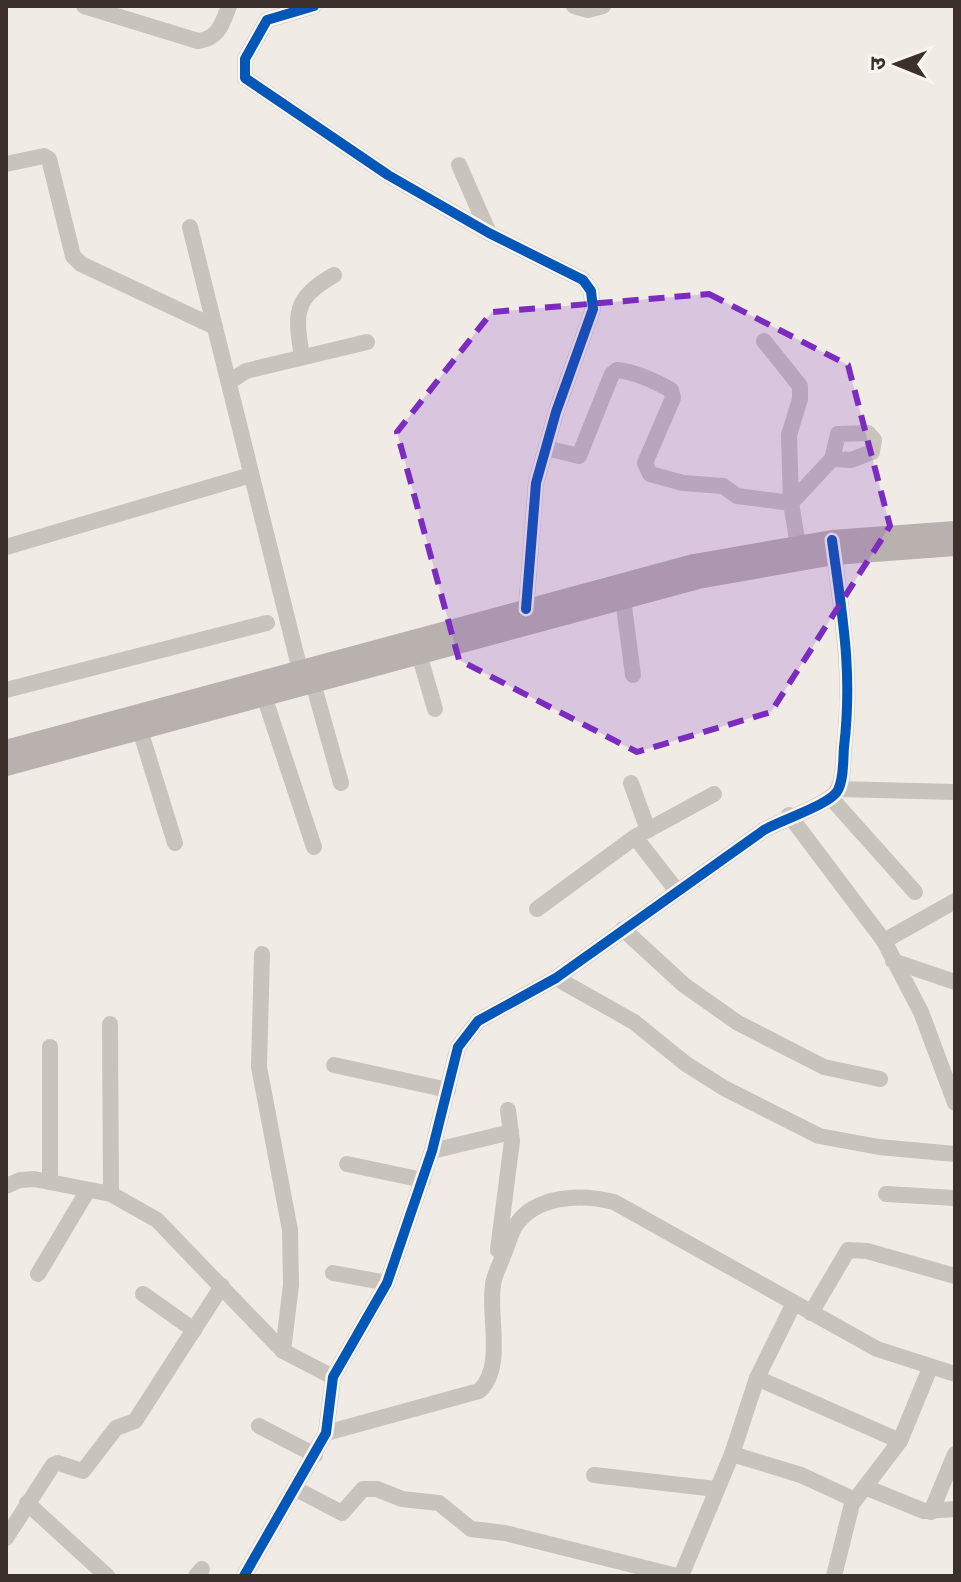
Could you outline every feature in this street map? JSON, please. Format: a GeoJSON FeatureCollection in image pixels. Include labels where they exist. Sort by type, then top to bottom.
{"type":"FeatureCollection","features":[{"type":"Feature","properties":{"kind":"main road"},"geometry":{"type":"LineString","coordinates":[[6,750],[307,676],[419,654],[698,579],[833,547],[955,531]]}},
{"type":"Feature","properties":{"kind":"main road"},"geometry":{"type":"LineString","coordinates":[[6,766],[264,696],[307,676],[526,609],[694,564],[798,545],[955,546]]}},
{"type":"Feature","properties":{"kind":"street"},"geometry":{"type":"LineString","coordinates":[[84,6],[198,41],[209,39],[218,32],[229,6]]}},
{"type":"Feature","properties":{"kind":"street"},"geometry":{"type":"LineString","coordinates":[[314,6],[267,20],[245,59],[245,78],[388,175],[489,233],[566,268],[583,280],[591,291],[593,309],[536,483],[526,609]]}},
{"type":"Feature","properties":{"kind":"street"},"geometry":{"type":"LineString","coordinates":[[574,6],[588,10],[603,6]]}},
{"type":"Feature","properties":{"kind":"street"},"geometry":{"type":"LineString","coordinates":[[6,164],[44,156],[49,159],[73,256],[81,264],[215,327]]}},
{"type":"Feature","properties":{"kind":"street"},"geometry":{"type":"LineString","coordinates":[[459,165],[489,233]]}},
{"type":"Feature","properties":{"kind":"street"},"geometry":{"type":"LineString","coordinates":[[190,227],[251,475],[307,676],[341,783]]}},
{"type":"Feature","properties":{"kind":"street"},"geometry":{"type":"LineString","coordinates":[[302,357],[296,322],[300,305],[312,288],[334,275]]}},
{"type":"Feature","properties":{"kind":"street"},"geometry":{"type":"LineString","coordinates":[[764,341],[800,386],[800,399],[789,435],[791,503],[798,545]]}},
{"type":"Feature","properties":{"kind":"street"},"geometry":{"type":"LineString","coordinates":[[229,382],[246,371],[367,342]]}},
{"type":"Feature","properties":{"kind":"street"},"geometry":{"type":"LineString","coordinates":[[546,448],[579,456],[612,374],[617,370],[625,371],[671,390],[673,398],[645,463],[650,474],[683,483],[723,486],[737,496],[791,503]]}},
{"type":"Feature","properties":{"kind":"street"},"geometry":{"type":"LineString","coordinates":[[791,503],[832,459]]}},
{"type":"Feature","properties":{"kind":"street"},"geometry":{"type":"LineString","coordinates":[[6,547],[251,475]]}},
{"type":"Feature","properties":{"kind":"street"},"geometry":{"type":"LineString","coordinates":[[833,547],[849,666],[849,701],[835,794],[915,892]]}},
{"type":"Feature","properties":{"kind":"street"},"geometry":{"type":"LineString","coordinates":[[623,599],[633,675]]}},
{"type":"Feature","properties":{"kind":"street"},"geometry":{"type":"LineString","coordinates":[[6,690],[267,623]]}},
{"type":"Feature","properties":{"kind":"street"},"geometry":{"type":"LineString","coordinates":[[419,654],[435,709]]}},
{"type":"Feature","properties":{"kind":"street"},"geometry":{"type":"LineString","coordinates":[[264,696],[314,847]]}},
{"type":"Feature","properties":{"kind":"street"},"geometry":{"type":"LineString","coordinates":[[140,730],[175,843]]}},
{"type":"Feature","properties":{"kind":"street"},"geometry":{"type":"LineString","coordinates":[[631,783],[641,834],[677,891]]}},
{"type":"Feature","properties":{"kind":"street"},"geometry":{"type":"LineString","coordinates":[[244,1576],[326,1433],[333,1377],[387,1283],[432,1151],[458,1047],[467,1031],[478,1021],[556,978],[789,815],[835,794],[955,792]]}},
{"type":"Feature","properties":{"kind":"street"},"geometry":{"type":"LineString","coordinates":[[537,909],[641,834],[714,794]]}},
{"type":"Feature","properties":{"kind":"street"},"geometry":{"type":"LineString","coordinates":[[789,815],[884,941],[921,1012],[955,1103]]}},
{"type":"Feature","properties":{"kind":"street"},"geometry":{"type":"LineString","coordinates":[[884,941],[955,901]]}},
{"type":"Feature","properties":{"kind":"street"},"geometry":{"type":"LineString","coordinates":[[623,929],[684,985],[738,1023],[824,1067],[880,1079]]}},
{"type":"Feature","properties":{"kind":"street"},"geometry":{"type":"LineString","coordinates":[[262,954],[259,1067],[290,1230],[291,1285],[283,1351]]}},
{"type":"Feature","properties":{"kind":"street"},"geometry":{"type":"LineString","coordinates":[[893,961],[955,982]]}},
{"type":"Feature","properties":{"kind":"street"},"geometry":{"type":"LineString","coordinates":[[556,978],[634,1022],[686,1064],[724,1088],[819,1136],[879,1147],[955,1154]]}},
{"type":"Feature","properties":{"kind":"street"},"geometry":{"type":"LineString","coordinates":[[110,1024],[111,1194]]}},
{"type":"Feature","properties":{"kind":"street"},"geometry":{"type":"LineString","coordinates":[[50,1047],[50,1182]]}},
{"type":"Feature","properties":{"kind":"street"},"geometry":{"type":"LineString","coordinates":[[334,1065],[448,1090]]}},
{"type":"Feature","properties":{"kind":"street"},"geometry":{"type":"LineString","coordinates":[[326,1433],[468,1397],[485,1386],[492,1367],[493,1284],[511,1132],[508,1110]]}},
{"type":"Feature","properties":{"kind":"street"},"geometry":{"type":"LineString","coordinates":[[432,1151],[511,1132]]}},
{"type":"Feature","properties":{"kind":"street"},"geometry":{"type":"LineString","coordinates":[[347,1164],[423,1180]]}},
{"type":"Feature","properties":{"kind":"street"},"geometry":{"type":"LineString","coordinates":[[6,1186],[20,1180],[50,1182],[111,1194],[157,1220],[283,1351],[333,1377]]}},
{"type":"Feature","properties":{"kind":"street"},"geometry":{"type":"LineString","coordinates":[[38,1274],[88,1190]]}},
{"type":"Feature","properties":{"kind":"street"},"geometry":{"type":"LineString","coordinates":[[886,1194],[955,1198]]}},
{"type":"Feature","properties":{"kind":"street"},"geometry":{"type":"LineString","coordinates":[[493,1284],[515,1226],[527,1213],[553,1200],[590,1196],[614,1202],[877,1349],[955,1374]]}},
{"type":"Feature","properties":{"kind":"street"},"geometry":{"type":"LineString","coordinates":[[811,1313],[848,1250],[867,1251],[955,1276]]}},
{"type":"Feature","properties":{"kind":"street"},"geometry":{"type":"LineString","coordinates":[[333,1273],[387,1283]]}},
{"type":"Feature","properties":{"kind":"street"},"geometry":{"type":"LineString","coordinates":[[6,1538],[53,1465],[58,1463],[83,1471],[116,1428],[135,1421],[222,1286]]}},
{"type":"Feature","properties":{"kind":"street"},"geometry":{"type":"LineString","coordinates":[[143,1294],[194,1330]]}},
{"type":"Feature","properties":{"kind":"street"},"geometry":{"type":"LineString","coordinates":[[296,1489],[342,1513],[363,1489],[369,1488],[402,1499],[431,1501],[471,1529],[505,1533],[679,1576],[732,1454],[757,1378],[794,1303]]}},
{"type":"Feature","properties":{"kind":"street"},"geometry":{"type":"LineString","coordinates":[[834,1576],[847,1516],[900,1441],[930,1368]]}},
{"type":"Feature","properties":{"kind":"street"},"geometry":{"type":"LineString","coordinates":[[757,1378],[900,1441]]}},
{"type":"Feature","properties":{"kind":"street"},"geometry":{"type":"LineString","coordinates":[[259,1426],[315,1455]]}},
{"type":"Feature","properties":{"kind":"street"},"geometry":{"type":"LineString","coordinates":[[732,1454],[860,1494],[931,1512],[955,1509]]}},
{"type":"Feature","properties":{"kind":"street"},"geometry":{"type":"LineString","coordinates":[[931,1512],[955,1454]]}},
{"type":"Feature","properties":{"kind":"street"},"geometry":{"type":"LineString","coordinates":[[594,1475],[716,1489]]}},
{"type":"Feature","properties":{"kind":"street"},"geometry":{"type":"LineString","coordinates":[[27,1503],[107,1576]]}},
{"type":"Feature","properties":{"kind":"highlighted area"},"geometry":{"type":"Polygon","coordinates":[[[709,294],[848,365],[890,526],[771,712],[637,752],[459,660],[397,432],[492,312],[709,294]]]}},
{"type":"Feature","properties":{"kind":"cycle path"},"geometry":{"type":"LineString","coordinates":[[314,6],[267,20],[245,59],[245,78],[388,175],[489,233],[583,280],[591,291],[593,309],[556,412],[536,483],[526,609]]}},
{"type":"Feature","properties":{"kind":"cycle path"},"geometry":{"type":"LineString","coordinates":[[244,1576],[326,1433],[333,1377],[387,1283],[432,1151],[458,1047],[478,1021],[556,978],[764,830],[826,801],[838,790],[842,774],[847,668],[832,540]]}}]}
